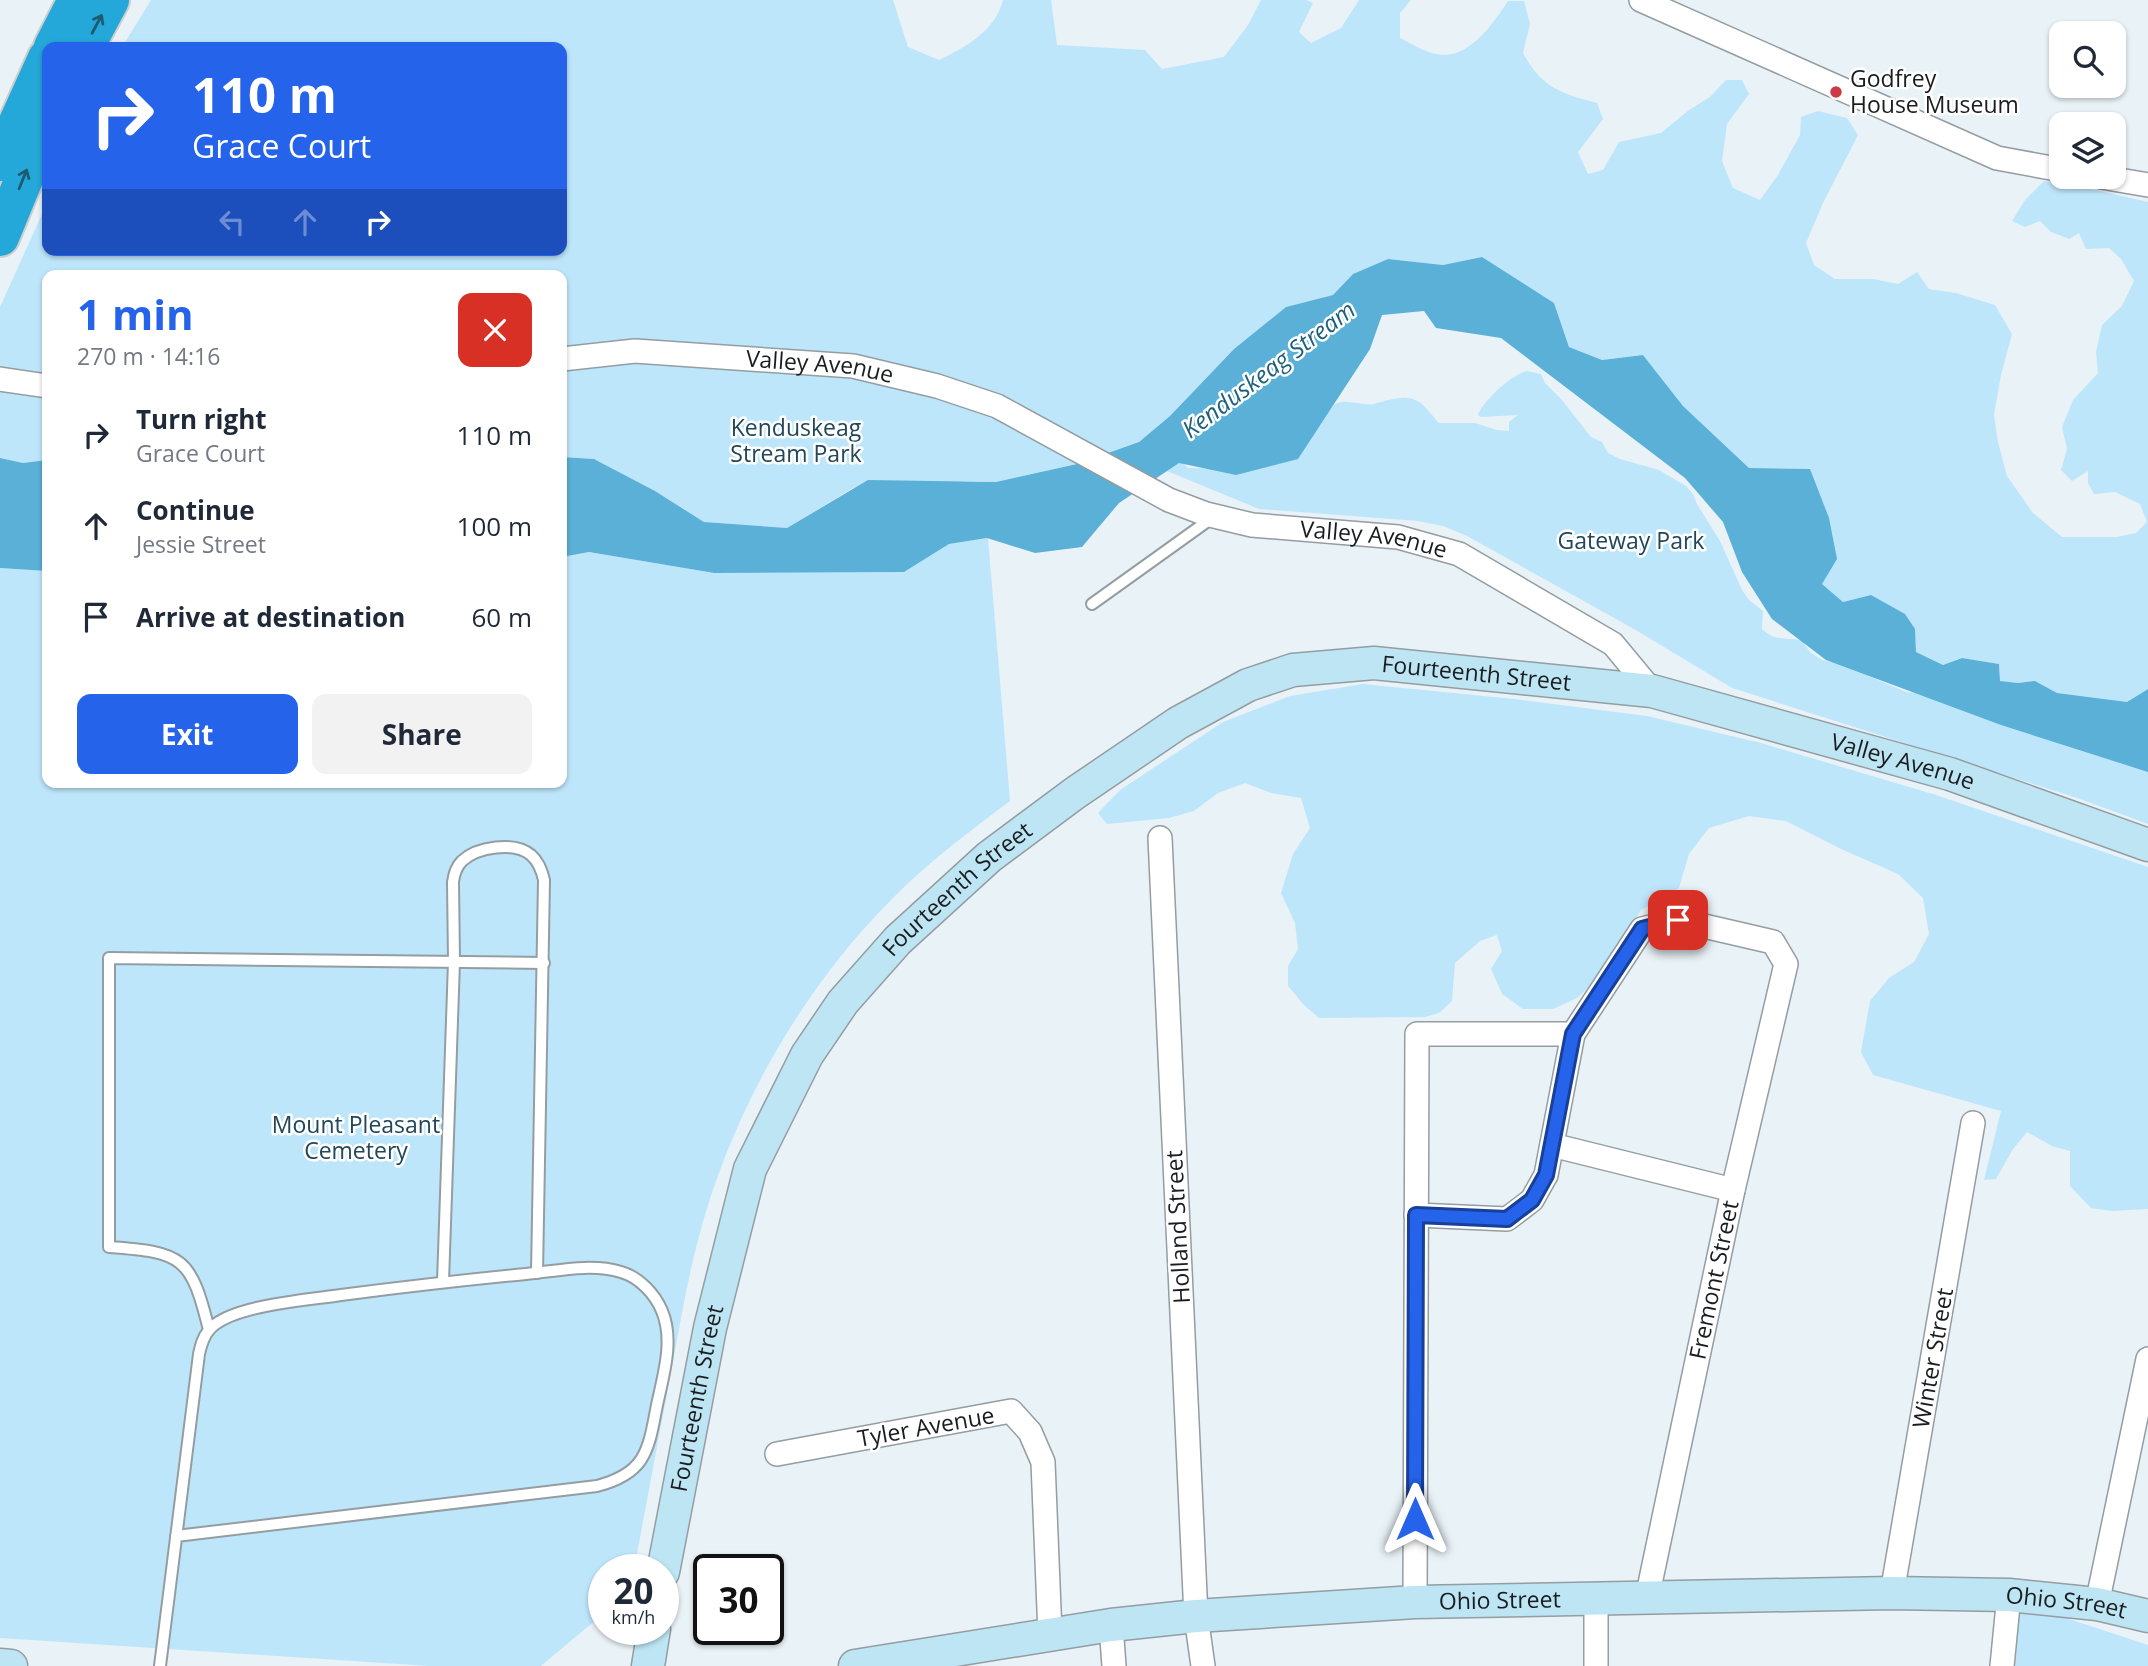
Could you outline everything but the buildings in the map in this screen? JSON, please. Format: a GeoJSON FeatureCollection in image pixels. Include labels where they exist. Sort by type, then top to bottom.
{"type":"FeatureCollection","features":[{"type":"Feature","properties":{"kind":"highway"},"geometry":{"type":"LineString","coordinates":[[55,42],[78,0]]}},
{"type":"Feature","properties":{"kind":"highway"},"geometry":{"type":"LineString","coordinates":[[88,42],[110,0]]}},
{"type":"Feature","properties":{"kind":"highway"},"geometry":{"type":"LineString","coordinates":[[0,162],[42,69]]}},
{"type":"Feature","properties":{"kind":"highway"},"geometry":{"type":"LineString","coordinates":[[0,237],[42,135]]}},
{"type":"Feature","properties":{"kind":"street"},"geometry":{"type":"LineString","coordinates":[[1641,0],[1997,158],[2049,168]]}},
{"type":"Feature","properties":{"kind":"street"},"geometry":{"type":"LineString","coordinates":[[2126,181],[2148,185]]}},
{"type":"Feature","properties":{"kind":"street","name":"Valley Avenue"},"geometry":{"type":"LineString","coordinates":[[567,358],[635,351],[853,366],[937,386],[997,406],[1170,500],[1215,516],[1252,525],[1398,537],[1459,554],[1613,644],[1652,691],[1950,774],[2148,845]]}},
{"type":"Feature","properties":{"kind":"street"},"geometry":{"type":"LineString","coordinates":[[0,379],[42,385]]}},
{"type":"Feature","properties":{"kind":"street","name":"Fourteenth Street"},"geometry":{"type":"LineString","coordinates":[[666,1554],[710,1328],[750,1169],[807,1055],[843,1002],[898,940],[989,857],[1075,793],[1178,723],[1248,685],[1293,670],[1374,663],[1652,691]]}},
{"type":"Feature","properties":{"kind":"street","name":"Holland Street"},"geometry":{"type":"LineString","coordinates":[[1160,838],[1196,1616],[1203,1666]]}},
{"type":"Feature","properties":{"kind":"street","name":"Fremont Street"},"geometry":{"type":"LineString","coordinates":[[1573,1034],[1642,929],[1678,920],[1773,942],[1786,964],[1733,1190],[1647,1598]]}},
{"type":"Feature","properties":{"kind":"street"},"geometry":{"type":"LineString","coordinates":[[1415,1602],[1416,1215],[1417,1034],[1573,1034],[1546,1175],[1532,1200],[1507,1219],[1416,1215]]}},
{"type":"Feature","properties":{"kind":"street","name":"Winter Street"},"geometry":{"type":"LineString","coordinates":[[1892,1593],[1973,1123]]}},
{"type":"Feature","properties":{"kind":"street"},"geometry":{"type":"LineString","coordinates":[[1552,1146],[1733,1190]]}},
{"type":"Feature","properties":{"kind":"street"},"geometry":{"type":"LineString","coordinates":[[2097,1604],[2148,1359]]}},
{"type":"Feature","properties":{"kind":"street","name":"Tyler Avenue"},"geometry":{"type":"LineString","coordinates":[[777,1454],[1011,1411],[1030,1433],[1043,1462],[1050,1634]]}},
{"type":"Feature","properties":{"kind":"street","name":"Ohio Street"},"geometry":{"type":"LineString","coordinates":[[855,1666],[1111,1625],[1196,1616],[1415,1602],[1892,1593],[2009,1595],[2097,1604],[2148,1616]]}},
{"type":"Feature","properties":{"kind":"street"},"geometry":{"type":"LineString","coordinates":[[2002,1666],[2009,1595]]}},
{"type":"Feature","properties":{"kind":"street"},"geometry":{"type":"LineString","coordinates":[[1596,1598],[1596,1666]]}},
{"type":"Feature","properties":{"kind":"street"},"geometry":{"type":"LineString","coordinates":[[1111,1625],[1114,1666]]}},
{"type":"Feature","properties":{"kind":"street"},"geometry":{"type":"LineString","coordinates":[[648,1666],[651,1645]]}},
{"type":"Feature","properties":{"kind":"street"},"geometry":{"type":"LineString","coordinates":[[0,1665],[11,1666]]}},
{"type":"Feature","properties":{"kind":"lane"},"geometry":{"type":"LineString","coordinates":[[1092,604],[1215,516]]}},
{"type":"Feature","properties":{"kind":"lane"},"geometry":{"type":"LineString","coordinates":[[443,1282],[454,962],[453,882],[455,870],[461,862],[482,850],[500,847],[519,849],[530,854],[542,871],[545,895],[537,1273]]}},
{"type":"Feature","properties":{"kind":"lane"},"geometry":{"type":"LineString","coordinates":[[209,1330],[198,1287],[184,1266],[173,1257],[155,1250],[109,1247],[109,958],[544,963]]}},
{"type":"Feature","properties":{"kind":"lane"},"geometry":{"type":"LineString","coordinates":[[160,1666],[176,1536],[199,1354],[209,1330],[226,1318],[280,1303],[589,1267],[624,1272],[647,1288],[663,1311],[668,1349],[650,1442],[639,1465],[632,1472],[611,1482],[597,1486],[176,1536]]}},
{"type":"Feature","properties":{"kind":"green space","name":"Kenduskeag Stream Park"},"geometry":{"type":"Polygon","coordinates":[[[151,0],[893,0],[908,47],[939,60],[978,37],[993,21],[1003,0],[1051,0],[1057,45],[1145,50],[1162,69],[1224,57],[1248,25],[1261,0],[1306,0],[1313,3],[1299,32],[1311,43],[1341,28],[1359,0],[1411,0],[1400,13],[1400,38],[1427,51],[1448,55],[1459,52],[1478,39],[1508,1],[1524,1],[1530,24],[1523,53],[1530,65],[1553,87],[1597,103],[1603,119],[1578,152],[1588,174],[1603,170],[1619,142],[1661,133],[1710,97],[1726,80],[1742,80],[1749,94],[1727,124],[1722,161],[1733,188],[1760,200],[1778,175],[1800,135],[1801,117],[1818,111],[1847,118],[1858,135],[1806,243],[1814,265],[1835,279],[1873,279],[1898,284],[1917,272],[1929,289],[1956,293],[1995,305],[2012,334],[1994,415],[2007,476],[2033,513],[2062,537],[2117,537],[2136,533],[2147,522],[2140,504],[2115,492],[2094,494],[2088,483],[2088,471],[2072,481],[2061,470],[2067,449],[2062,427],[2073,400],[2098,373],[2096,352],[2102,325],[2122,306],[2134,281],[2121,259],[2109,248],[2086,249],[2079,233],[2069,239],[2051,232],[2040,221],[2025,227],[2012,221],[2025,200],[2044,181],[2049,182],[2049,189],[2089,189],[2148,202],[2148,689],[2127,702],[2057,693],[2035,681],[2000,681],[1999,664],[1962,658],[1943,665],[1916,652],[1915,629],[1871,595],[1843,602],[1822,584],[1810,469],[1749,468],[1683,406],[1643,355],[1602,360],[1569,347],[1554,303],[1482,257],[1443,265],[1388,259],[1353,274],[1333,295],[1286,307],[1234,349],[1170,416],[1139,442],[1077,464],[996,482],[853,488],[787,528],[704,522],[655,491],[594,459],[567,457],[567,270],[42,270],[42,461],[23,463],[0,458],[0,307],[42,214],[42,256],[567,256],[567,42],[125,42],[151,0]]]}},
{"type":"Feature","properties":{"kind":"green space","name":"Gateway Park"},"geometry":{"type":"Polygon","coordinates":[[[1527,371],[1541,374],[1545,383],[1591,437],[1602,442],[1608,453],[1659,470],[1686,486],[1720,541],[1742,590],[1749,600],[1763,611],[1762,629],[1771,636],[1801,640],[1811,653],[1822,660],[1863,669],[1869,676],[1906,692],[2082,751],[2148,758],[2148,824],[2077,798],[1732,688],[1634,629],[1467,536],[1443,526],[1418,521],[1259,509],[1167,471],[1179,459],[1188,468],[1259,469],[1288,461],[1335,404],[1345,402],[1374,404],[1396,398],[1414,399],[1439,423],[1475,423],[1509,431],[1509,422],[1518,415],[1478,415],[1498,389],[1527,371]]]}},
{"type":"Feature","properties":{"kind":"green space","name":"Mount Pleasant Cemetery"},"geometry":{"type":"Polygon","coordinates":[[[988,538],[1010,801],[920,872],[859,935],[800,1013],[751,1099],[713,1190],[695,1251],[637,1554],[588,1554],[588,1626],[541,1666],[429,1666],[0,1638],[0,568],[42,571],[42,788],[567,788],[567,556],[589,552],[714,573],[904,572],[949,544],[988,538]]]}},
{"type":"Feature","properties":{"kind":"green space"},"geometry":{"type":"Polygon","coordinates":[[[1363,684],[1647,716],[1761,743],[1936,795],[2148,867],[2148,1209],[2111,1211],[2091,1208],[2070,1186],[2070,1151],[2052,1146],[2027,1132],[2013,1149],[1996,1179],[1984,1180],[2001,1111],[1873,1075],[1861,1052],[1870,1001],[1889,978],[1914,962],[1929,934],[1923,898],[1898,874],[1786,821],[1749,816],[1709,828],[1689,854],[1679,888],[1641,910],[1601,976],[1577,998],[1553,1009],[1523,1009],[1502,994],[1491,969],[1502,951],[1497,935],[1480,941],[1455,963],[1452,1001],[1439,1013],[1425,1017],[1319,1018],[1288,986],[1288,966],[1298,949],[1295,923],[1281,893],[1293,854],[1310,828],[1301,798],[1271,793],[1245,783],[1218,793],[1194,811],[1169,818],[1107,824],[1098,813],[1120,790],[1223,722],[1290,696],[1363,684]]]}},
{"type":"Feature","properties":{"kind":"green space"},"geometry":{"type":"Polygon","coordinates":[[[2026,1612],[2066,1618],[2148,1645],[2148,1666],[2012,1666],[2018,1614],[2026,1612]]]}},
{"type":"Feature","properties":{"kind":"water","name":"Kenduskeag Stream"},"geometry":{"type":"Polygon","coordinates":[[[1482,257],[1554,303],[1569,347],[1602,360],[1643,355],[1683,406],[1749,468],[1810,469],[1829,518],[1837,559],[1822,584],[1843,602],[1871,595],[1905,614],[1915,629],[1916,652],[1943,665],[1962,658],[1999,664],[2000,681],[2035,681],[2057,693],[2127,702],[2148,689],[2148,772],[2001,725],[1826,660],[1772,619],[1742,572],[1723,522],[1685,478],[1501,338],[1436,328],[1424,311],[1382,315],[1370,349],[1298,459],[1236,475],[1179,463],[1119,503],[1082,547],[1035,553],[987,538],[949,544],[904,572],[714,573],[589,552],[567,556],[567,457],[594,459],[655,491],[704,522],[787,528],[868,480],[996,482],[1077,464],[1139,442],[1170,416],[1234,349],[1286,307],[1333,295],[1353,274],[1388,259],[1443,265],[1482,257]]]}},
{"type":"Feature","properties":{"kind":"water"},"geometry":{"type":"Polygon","coordinates":[[[0,458],[23,463],[42,461],[42,571],[0,568],[0,458]]]}},
{"type":"Feature","properties":{"kind":"place","name":"Godfrey House Museum"},"geometry":{"type":"Point","coordinates":[1836,92]}},
{"type":"Feature","properties":{"kind":"route"},"geometry":{"type":"LineString","coordinates":[[1415,1519],[1416,1215],[1507,1219],[1532,1200],[1546,1175],[1573,1034],[1642,929],[1678,920]]}}]}
